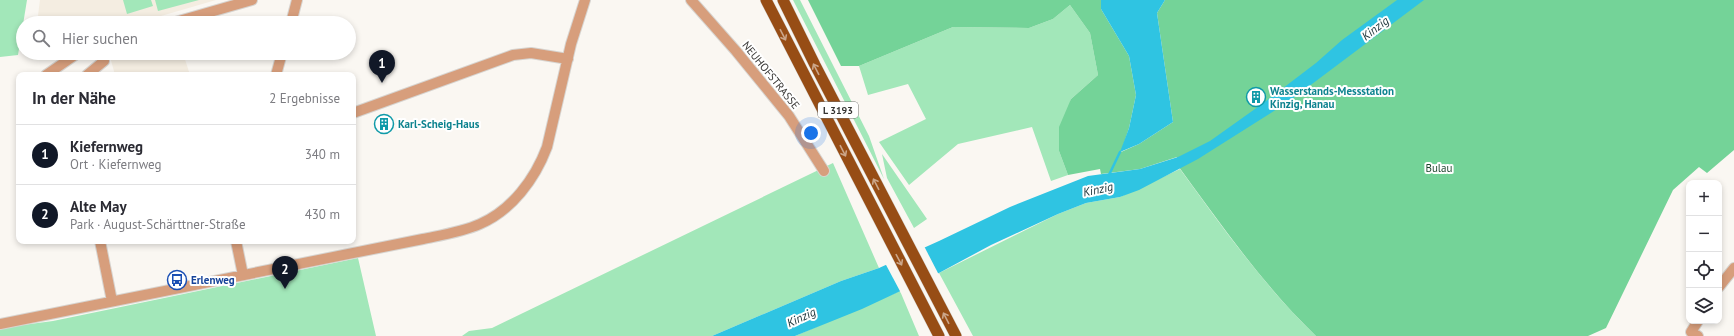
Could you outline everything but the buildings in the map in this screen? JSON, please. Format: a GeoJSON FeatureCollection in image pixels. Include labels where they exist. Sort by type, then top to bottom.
{"type":"FeatureCollection","features":[{"type":"Feature","properties":{"kind":"highway","name":"L 3193"},"geometry":{"type":"LineString","coordinates":[[766,0],[881,226],[939,336]]}},
{"type":"Feature","properties":{"kind":"highway","name":"L 3193"},"geometry":{"type":"LineString","coordinates":[[783,0],[894,219],[956,336]]}},
{"type":"Feature","properties":{"kind":"street"},"geometry":{"type":"LineString","coordinates":[[196,16],[252,0]]}},
{"type":"Feature","properties":{"kind":"street"},"geometry":{"type":"LineString","coordinates":[[293,16],[297,0]]}},
{"type":"Feature","properties":{"kind":"street"},"geometry":{"type":"LineString","coordinates":[[0,324],[458,232],[492,218],[519,194],[542,158],[547,147],[568,58],[585,0]]}},
{"type":"Feature","properties":{"kind":"street","name":"NEUHOFSTRASSE"},"geometry":{"type":"LineString","coordinates":[[691,0],[736,51],[789,116],[824,171]]}},
{"type":"Feature","properties":{"kind":"street"},"geometry":{"type":"LineString","coordinates":[[356,112],[513,55],[532,53],[568,58]]}},
{"type":"Feature","properties":{"kind":"street"},"geometry":{"type":"LineString","coordinates":[[50,72],[68,60]]}},
{"type":"Feature","properties":{"kind":"street"},"geometry":{"type":"LineString","coordinates":[[90,72],[104,60]]}},
{"type":"Feature","properties":{"kind":"street"},"geometry":{"type":"LineString","coordinates":[[277,72],[280,60]]}},
{"type":"Feature","properties":{"kind":"street"},"geometry":{"type":"LineString","coordinates":[[101,244],[112,301]]}},
{"type":"Feature","properties":{"kind":"street"},"geometry":{"type":"LineString","coordinates":[[237,244],[243,275]]}},
{"type":"Feature","properties":{"kind":"street"},"geometry":{"type":"LineString","coordinates":[[1722,283],[1734,268]]}},
{"type":"Feature","properties":{"kind":"street"},"geometry":{"type":"LineString","coordinates":[[1696,324],[1691,332],[1698,336]]}},
{"type":"Feature","properties":{"kind":"shaded area"},"geometry":{"type":"Polygon","coordinates":[[[40,0],[216,0],[161,16],[38,16],[40,0]]]}},
{"type":"Feature","properties":{"kind":"shaded area"},"geometry":{"type":"Polygon","coordinates":[[[111,60],[185,60],[189,72],[114,72],[111,60]]]}},
{"type":"Feature","properties":{"kind":"green space"},"geometry":{"type":"Polygon","coordinates":[[[0,0],[27,0],[24,16],[16,16],[16,55],[0,57],[0,0]]]}},
{"type":"Feature","properties":{"kind":"green space"},"geometry":{"type":"Polygon","coordinates":[[[123,0],[151,0],[153,6],[127,14],[123,0]]]}},
{"type":"Feature","properties":{"kind":"green space"},"geometry":{"type":"Polygon","coordinates":[[[155,0],[199,0],[158,11],[155,0]]]}},
{"type":"Feature","properties":{"kind":"green space"},"geometry":{"type":"Polygon","coordinates":[[[793,0],[800,0],[869,136],[884,179],[793,0]]]}},
{"type":"Feature","properties":{"kind":"green space","name":"Bulau"},"geometry":{"type":"Polygon","coordinates":[[[808,0],[1101,0],[1101,9],[1129,56],[1136,95],[1129,128],[1121,152],[1139,144],[1173,122],[1157,13],[1165,0],[1734,0],[1734,150],[1707,173],[1699,167],[1673,190],[1606,328],[1588,336],[1316,336],[1296,316],[1242,252],[1176,163],[1177,157],[1140,169],[1101,174],[1100,169],[1068,175],[1059,151],[1059,127],[1071,99],[1098,75],[1090,33],[1070,5],[1053,19],[1029,28],[953,27],[859,66],[841,66],[808,0]]]}},
{"type":"Feature","properties":{"kind":"green space"},"geometry":{"type":"Polygon","coordinates":[[[1070,5],[1090,33],[1098,75],[1071,99],[1059,151],[1068,175],[1051,181],[1032,127],[958,144],[909,185],[879,142],[926,119],[908,84],[868,95],[859,66],[953,27],[1029,28],[1053,19],[1070,5]]]}},
{"type":"Feature","properties":{"kind":"green space"},"geometry":{"type":"Polygon","coordinates":[[[882,154],[927,219],[914,228],[887,178],[882,154]]]}},
{"type":"Feature","properties":{"kind":"green space"},"geometry":{"type":"Polygon","coordinates":[[[833,163],[879,268],[841,281],[712,336],[462,336],[469,331],[492,328],[833,163]]]}},
{"type":"Feature","properties":{"kind":"green space"},"geometry":{"type":"Polygon","coordinates":[[[1180,169],[1261,277],[1316,336],[973,336],[939,273],[1058,214],[1086,203],[1120,197],[1180,169]]]}},
{"type":"Feature","properties":{"kind":"green space"},"geometry":{"type":"Polygon","coordinates":[[[358,258],[376,336],[0,336],[0,328],[53,321],[358,258]]]}},
{"type":"Feature","properties":{"kind":"green space"},"geometry":{"type":"Polygon","coordinates":[[[900,291],[919,336],[795,336],[900,291]]]}},
{"type":"Feature","properties":{"kind":"water"},"geometry":{"type":"Polygon","coordinates":[[[1101,0],[1165,0],[1157,13],[1173,122],[1139,144],[1120,152],[1129,128],[1136,95],[1129,56],[1101,9],[1101,0]]]}},
{"type":"Feature","properties":{"kind":"water","name":"Kinzig"},"geometry":{"type":"Polygon","coordinates":[[[1397,0],[1424,0],[1288,102],[1198,159],[1139,190],[1120,197],[1086,203],[1058,214],[991,245],[939,273],[862,309],[795,336],[712,336],[841,281],[879,268],[1010,207],[1088,176],[1140,169],[1178,157],[1210,141],[1262,104],[1316,63],[1342,40],[1397,0]]]}},
{"type":"Feature","properties":{"kind":"pier"},"geometry":{"type":"Polygon","coordinates":[[[924,246],[939,275],[901,293],[885,263],[924,246]]]}},
{"type":"Feature","properties":{"kind":"waterway","name":"Kinzig"},"geometry":{"type":"LineString","coordinates":[[1109,175],[1120,152]]}},
{"type":"Feature","properties":{"kind":"place","name":"Kiefernweg"},"geometry":{"type":"Point","coordinates":[382,83]}},
{"type":"Feature","properties":{"kind":"place","name":"Wasserstands-Messstation Kinzig, Hanau"},"geometry":{"type":"Point","coordinates":[1256,97]}},
{"type":"Feature","properties":{"kind":"place","name":"Karl-Scheig-Haus"},"geometry":{"type":"Point","coordinates":[384,124]}},
{"type":"Feature","properties":{"kind":"place","name":"Erlenweg"},"geometry":{"type":"Point","coordinates":[177,280]}},
{"type":"Feature","properties":{"kind":"place","name":"Alte May"},"geometry":{"type":"Point","coordinates":[285,289]}}]}
